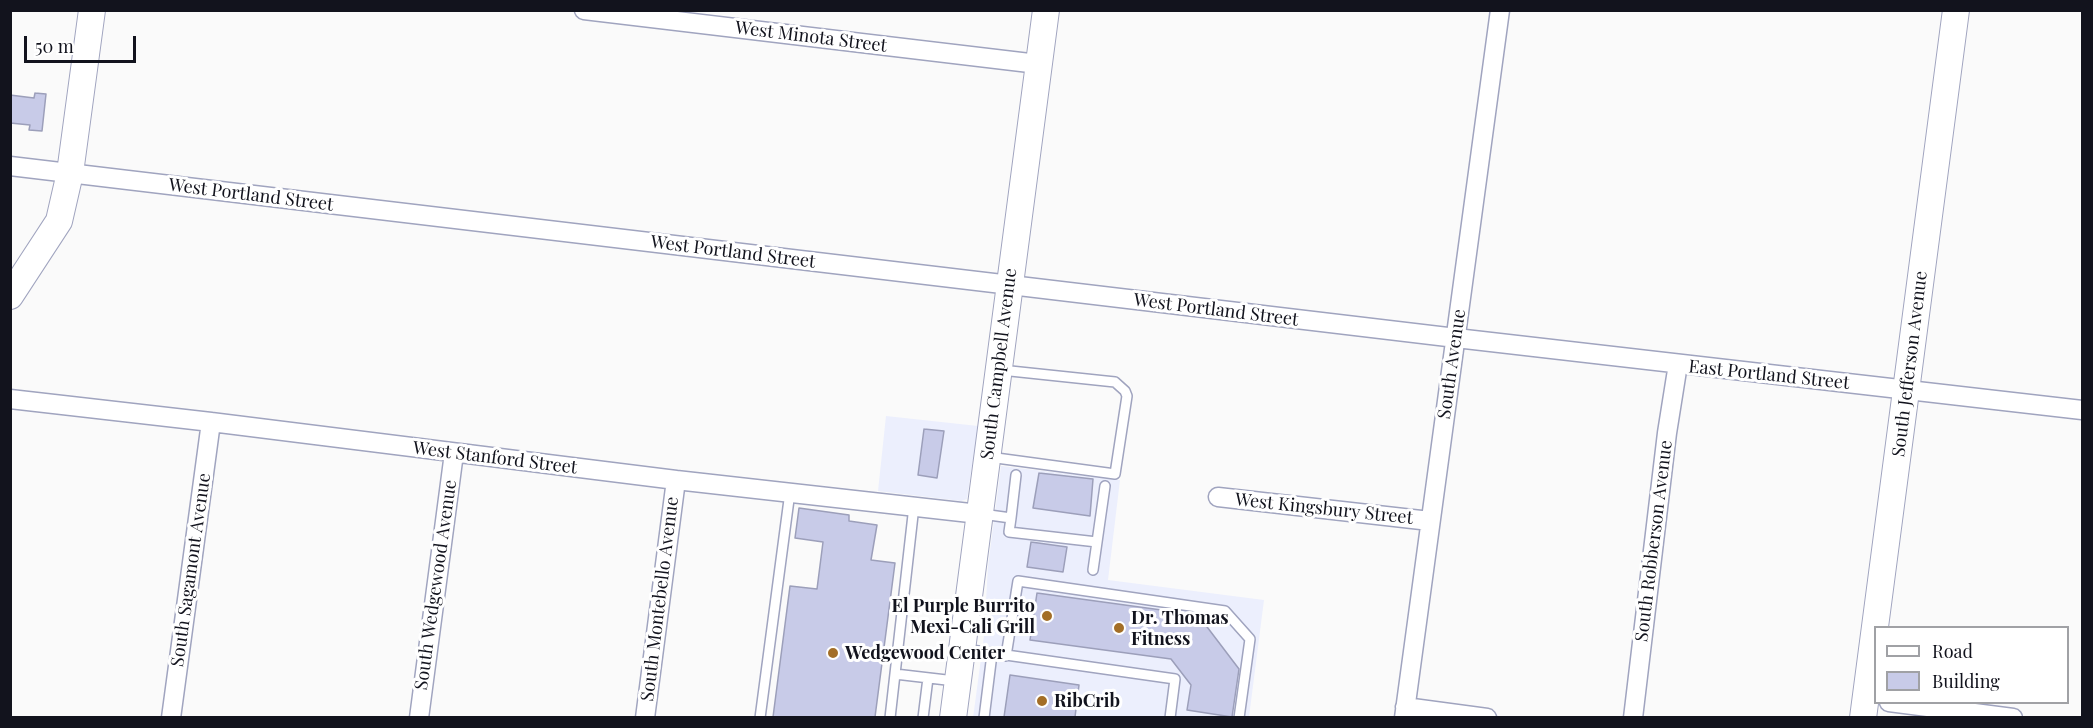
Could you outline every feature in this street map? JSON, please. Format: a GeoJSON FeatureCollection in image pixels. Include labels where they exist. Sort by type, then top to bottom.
{"type":"FeatureCollection","features":[{"type":"Feature","properties":{"kind":"main road"},"geometry":{"type":"LineString","coordinates":[[10,296],[59,221],[70,173],[92,10]]}},
{"type":"Feature","properties":{"kind":"main road","name":"South Campbell Avenue"},"geometry":{"type":"LineString","coordinates":[[953,717],[1046,10]]}},
{"type":"Feature","properties":{"kind":"main road","name":"South Jefferson Avenue"},"geometry":{"type":"LineString","coordinates":[[1881,626],[1906,390],[1956,10]]}},
{"type":"Feature","properties":{"kind":"street","name":"West Minota Street"},"geometry":{"type":"LineString","coordinates":[[584,10],[1038,64]]}},
{"type":"Feature","properties":{"kind":"street","name":"South Avenue"},"geometry":{"type":"LineString","coordinates":[[1405,712],[1500,10]]}},
{"type":"Feature","properties":{"kind":"street","name":"West Portland Street"},"geometry":{"type":"LineString","coordinates":[[10,166],[1456,338]]}},
{"type":"Feature","properties":{"kind":"street","name":"East Portland Street"},"geometry":{"type":"LineString","coordinates":[[1456,338],[2082,410]]}},
{"type":"Feature","properties":{"kind":"street","name":"South Robberson Avenue"},"geometry":{"type":"LineString","coordinates":[[1633,717],[1667,432],[1678,364]]}},
{"type":"Feature","properties":{"kind":"street","name":"West Stanford Street"},"geometry":{"type":"LineString","coordinates":[[10,399],[676,480],[979,514]]}},
{"type":"Feature","properties":{"kind":"street","name":"South Sagamont Avenue"},"geometry":{"type":"LineString","coordinates":[[171,717],[210,422]]}},
{"type":"Feature","properties":{"kind":"street","name":"South Wedgewood Avenue"},"geometry":{"type":"LineString","coordinates":[[419,717],[454,453]]}},
{"type":"Feature","properties":{"kind":"street","name":"South Montebello Avenue"},"geometry":{"type":"LineString","coordinates":[[645,717],[676,480]]}},
{"type":"Feature","properties":{"kind":"street","name":"West Kingsbury Street"},"geometry":{"type":"LineString","coordinates":[[1218,497],[1430,521]]}},
{"type":"Feature","properties":{"kind":"street"},"geometry":{"type":"LineString","coordinates":[[1873,705],[2013,717]]}},
{"type":"Feature","properties":{"kind":"street"},"geometry":{"type":"LineString","coordinates":[[1405,712],[1487,717]]}},
{"type":"Feature","properties":{"kind":"lane"},"geometry":{"type":"LineString","coordinates":[[987,457],[1115,474],[1127,396],[1115,382],[998,369]]}},
{"type":"Feature","properties":{"kind":"lane"},"geometry":{"type":"LineString","coordinates":[[1016,475],[1009,532],[1097,542]]}},
{"type":"Feature","properties":{"kind":"lane"},"geometry":{"type":"LineString","coordinates":[[1093,570],[1105,486]]}},
{"type":"Feature","properties":{"kind":"lane"},"geometry":{"type":"LineString","coordinates":[[760,717],[790,492]]}},
{"type":"Feature","properties":{"kind":"lane"},"geometry":{"type":"LineString","coordinates":[[890,717],[914,506]]}},
{"type":"Feature","properties":{"kind":"lane"},"geometry":{"type":"LineString","coordinates":[[979,514],[1011,518]]}},
{"type":"Feature","properties":{"kind":"lane"},"geometry":{"type":"LineString","coordinates":[[1006,656],[1018,581],[1225,611],[1250,639],[1239,717]]}},
{"type":"Feature","properties":{"kind":"lane"},"geometry":{"type":"LineString","coordinates":[[962,649],[1174,679],[1170,717]]}},
{"type":"Feature","properties":{"kind":"lane"},"geometry":{"type":"LineString","coordinates":[[984,717],[992,654]]}},
{"type":"Feature","properties":{"kind":"lane"},"geometry":{"type":"LineString","coordinates":[[895,674],[958,681]]}},
{"type":"Feature","properties":{"kind":"lane"},"geometry":{"type":"LineString","coordinates":[[923,717],[928,678]]}},
{"type":"Feature","properties":{"kind":"shaded area"},"geometry":{"type":"Polygon","coordinates":[[[886,416],[978,426],[967,499],[961,501],[878,491],[886,416]]]}},
{"type":"Feature","properties":{"kind":"shaded area"},"geometry":{"type":"Polygon","coordinates":[[[1001,466],[1120,480],[1108,580],[1264,600],[1249,717],[973,718],[984,636],[988,566],[1001,466]]]}},
{"type":"Feature","properties":{"kind":"building"},"geometry":{"type":"Polygon","coordinates":[[[35,93],[46,94],[42,131],[29,130],[30,125],[10,123],[10,95],[34,98],[35,93]]]}},
{"type":"Feature","properties":{"kind":"building"},"geometry":{"type":"Polygon","coordinates":[[[924,429],[944,431],[937,478],[918,475],[924,429]]]}},
{"type":"Feature","properties":{"kind":"building"},"geometry":{"type":"Polygon","coordinates":[[[1039,473],[1093,479],[1090,516],[1033,508],[1039,473]]]}},
{"type":"Feature","properties":{"kind":"building","name":"Wedgewood Center"},"geometry":{"type":"Polygon","coordinates":[[[799,508],[849,515],[849,521],[877,525],[871,560],[895,563],[875,717],[773,717],[790,586],[817,589],[823,542],[795,538],[799,508]]]}},
{"type":"Feature","properties":{"kind":"building"},"geometry":{"type":"Polygon","coordinates":[[[1031,542],[1067,547],[1063,572],[1027,567],[1031,542]]]}},
{"type":"Feature","properties":{"kind":"building"},"geometry":{"type":"Polygon","coordinates":[[[1037,593],[1198,615],[1239,669],[1232,717],[1187,710],[1191,685],[1171,659],[1030,640],[1037,593]]]}},
{"type":"Feature","properties":{"kind":"building","name":"RibCrib"},"geometry":{"type":"Polygon","coordinates":[[[1010,675],[1079,685],[1075,717],[1004,717],[1010,675]]]}},
{"type":"Feature","properties":{"kind":"place","name":"El Purple Burrito Mexi-Cali Grill"},"geometry":{"type":"Point","coordinates":[1047,616]}},
{"type":"Feature","properties":{"kind":"place","name":"Dr. Thomas Fitness"},"geometry":{"type":"Point","coordinates":[1119,628]}},
{"type":"Feature","properties":{"kind":"place","name":"Wedgewood Center"},"geometry":{"type":"Point","coordinates":[833,653]}},
{"type":"Feature","properties":{"kind":"place","name":"RibCrib"},"geometry":{"type":"Point","coordinates":[1042,701]}}]}
